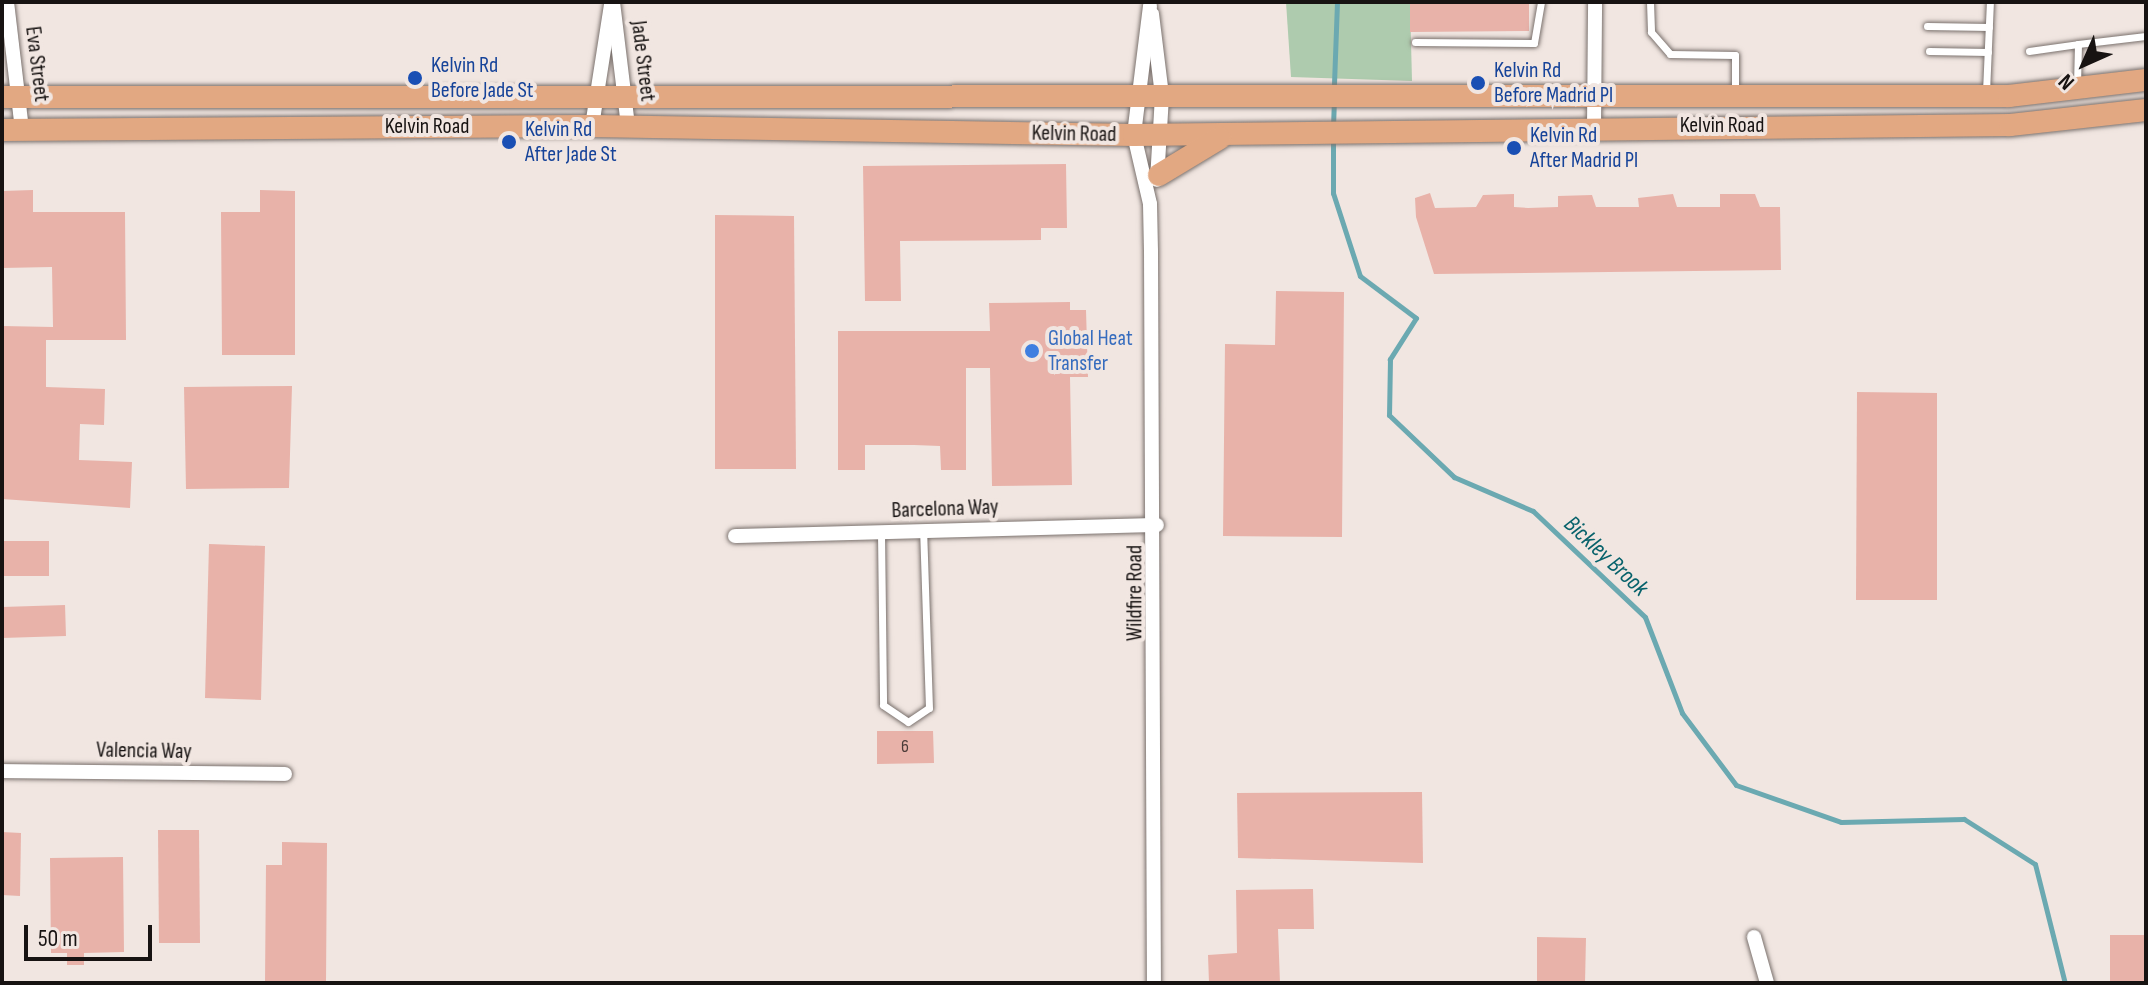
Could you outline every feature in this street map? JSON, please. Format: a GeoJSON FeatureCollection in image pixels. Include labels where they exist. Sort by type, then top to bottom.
{"type":"FeatureCollection","features":[{"type":"Feature","properties":{"kind":"main road","name":"Kelvin Road"},"geometry":{"type":"LineString","coordinates":[[11,96],[628,98],[1597,92],[1986,96],[2146,80]]}},
{"type":"Feature","properties":{"kind":"main road"},"geometry":{"type":"LineString","coordinates":[[1835,95],[1835,125]]}},
{"type":"Feature","properties":{"kind":"main road"},"geometry":{"type":"LineString","coordinates":[[392,97],[422,107],[430,127]]}},
{"type":"Feature","properties":{"kind":"main road","name":"Kelvin Road"},"geometry":{"type":"LineString","coordinates":[[12,130],[628,126],[1161,135],[1594,127],[2010,125],[2146,110]]}},
{"type":"Feature","properties":{"kind":"main road"},"geometry":{"type":"LineString","coordinates":[[1159,175],[1194,148],[1232,133]]}},
{"type":"Feature","properties":{"kind":"street","name":"Jade Street"},"geometry":{"type":"LineString","coordinates":[[592,126],[593,98],[612,2]]}},
{"type":"Feature","properties":{"kind":"street","name":"Jade Street"},"geometry":{"type":"LineString","coordinates":[[612,2],[628,98],[628,126]]}},
{"type":"Feature","properties":{"kind":"street"},"geometry":{"type":"LineString","coordinates":[[1594,127],[1597,92],[1595,2]]}},
{"type":"Feature","properties":{"kind":"street","name":"Eva Street"},"geometry":{"type":"LineString","coordinates":[[2,26],[7,3]]}},
{"type":"Feature","properties":{"kind":"street","name":"Eva Street"},"geometry":{"type":"LineString","coordinates":[[7,3],[12,130]]}},
{"type":"Feature","properties":{"kind":"street","name":"Wildfire Road"},"geometry":{"type":"LineString","coordinates":[[1150,4],[1162,96],[1159,175],[1150,204]]}},
{"type":"Feature","properties":{"kind":"street","name":"Wildfire Road"},"geometry":{"type":"LineString","coordinates":[[1150,4],[1135,96],[1134,135],[1150,204],[1157,525],[1154,983]]}},
{"type":"Feature","properties":{"kind":"street","name":"Barcelona Way"},"geometry":{"type":"LineString","coordinates":[[735,536],[1157,525]]}},
{"type":"Feature","properties":{"kind":"street","name":"Valencia Way"},"geometry":{"type":"LineString","coordinates":[[2,771],[285,774]]}},
{"type":"Feature","properties":{"kind":"street"},"geometry":{"type":"LineString","coordinates":[[1754,937],[1767,983]]}},
{"type":"Feature","properties":{"kind":"lane"},"geometry":{"type":"LineString","coordinates":[[1415,42],[1534,43],[1541,2]]}},
{"type":"Feature","properties":{"kind":"lane"},"geometry":{"type":"LineString","coordinates":[[1650,2],[1651,32],[1670,54],[1735,55],[1735,94]]}},
{"type":"Feature","properties":{"kind":"lane"},"geometry":{"type":"LineString","coordinates":[[1986,96],[1990,2]]}},
{"type":"Feature","properties":{"kind":"lane"},"geometry":{"type":"LineString","coordinates":[[1927,26],[1989,27]]}},
{"type":"Feature","properties":{"kind":"lane"},"geometry":{"type":"LineString","coordinates":[[2029,51],[2146,36]]}},
{"type":"Feature","properties":{"kind":"lane"},"geometry":{"type":"LineString","coordinates":[[2077,88],[2078,44]]}},
{"type":"Feature","properties":{"kind":"lane"},"geometry":{"type":"LineString","coordinates":[[1929,51],[1988,52]]}},
{"type":"Feature","properties":{"kind":"lane"},"geometry":{"type":"LineString","coordinates":[[881,533],[883,705],[908,722],[929,708],[923,531]]}},
{"type":"Feature","properties":{"kind":"green space"},"geometry":{"type":"Polygon","coordinates":[[[1286,2],[1410,2],[1412,81],[1291,77],[1286,2]]]}},
{"type":"Feature","properties":{"kind":"building"},"geometry":{"type":"Polygon","coordinates":[[[1410,2],[1529,2],[1529,31],[1410,32],[1410,2]]]}},
{"type":"Feature","properties":{"kind":"building"},"geometry":{"type":"Polygon","coordinates":[[[1066,164],[1067,228],[1041,228],[1041,240],[900,241],[901,301],[865,301],[863,166],[1066,164]]]}},
{"type":"Feature","properties":{"kind":"building"},"geometry":{"type":"Polygon","coordinates":[[[33,190],[33,212],[125,212],[126,340],[46,340],[46,387],[105,389],[104,425],[80,424],[79,460],[132,462],[130,508],[2,499],[2,326],[53,327],[52,267],[2,268],[2,191],[33,190]]]}},
{"type":"Feature","properties":{"kind":"building"},"geometry":{"type":"Polygon","coordinates":[[[260,190],[295,191],[295,355],[222,355],[221,212],[260,212],[260,190]]]}},
{"type":"Feature","properties":{"kind":"building"},"geometry":{"type":"Polygon","coordinates":[[[1430,193],[1435,208],[1476,207],[1483,195],[1514,194],[1514,207],[1528,208],[1558,207],[1558,196],[1592,195],[1596,207],[1639,207],[1638,198],[1673,194],[1677,207],[1720,207],[1720,194],[1755,194],[1760,207],[1780,207],[1781,270],[1434,274],[1416,217],[1415,198],[1430,193]]]}},
{"type":"Feature","properties":{"kind":"building"},"geometry":{"type":"Polygon","coordinates":[[[715,215],[794,216],[796,469],[715,469],[715,215]]]}},
{"type":"Feature","properties":{"kind":"building"},"geometry":{"type":"Polygon","coordinates":[[[1276,291],[1344,292],[1342,537],[1223,536],[1225,344],[1275,345],[1276,291]]]}},
{"type":"Feature","properties":{"kind":"building"},"geometry":{"type":"Polygon","coordinates":[[[1070,302],[1070,310],[1086,310],[1088,377],[1070,377],[1072,485],[992,486],[990,368],[966,368],[966,470],[941,470],[940,446],[865,445],[865,470],[838,470],[838,331],[990,331],[989,303],[1070,302]]]}},
{"type":"Feature","properties":{"kind":"building"},"geometry":{"type":"Polygon","coordinates":[[[292,386],[289,488],[186,489],[184,387],[292,386]]]}},
{"type":"Feature","properties":{"kind":"building"},"geometry":{"type":"Polygon","coordinates":[[[1857,392],[1937,393],[1937,600],[1856,600],[1857,392]]]}},
{"type":"Feature","properties":{"kind":"building"},"geometry":{"type":"Polygon","coordinates":[[[2,541],[49,541],[49,576],[2,576],[2,541]]]}},
{"type":"Feature","properties":{"kind":"building"},"geometry":{"type":"Polygon","coordinates":[[[209,544],[265,546],[261,700],[205,698],[209,544]]]}},
{"type":"Feature","properties":{"kind":"building"},"geometry":{"type":"Polygon","coordinates":[[[65,605],[66,636],[2,638],[2,607],[65,605]]]}},
{"type":"Feature","properties":{"kind":"building"},"geometry":{"type":"Polygon","coordinates":[[[877,731],[933,731],[934,763],[877,764],[877,731]]]}},
{"type":"Feature","properties":{"kind":"building"},"geometry":{"type":"Polygon","coordinates":[[[1422,792],[1423,863],[1238,858],[1237,793],[1422,792]]]}},
{"type":"Feature","properties":{"kind":"building"},"geometry":{"type":"Polygon","coordinates":[[[158,830],[199,830],[200,943],[159,943],[158,830]]]}},
{"type":"Feature","properties":{"kind":"building"},"geometry":{"type":"Polygon","coordinates":[[[2,832],[21,833],[20,896],[2,895],[2,832]]]}},
{"type":"Feature","properties":{"kind":"building"},"geometry":{"type":"Polygon","coordinates":[[[282,842],[327,843],[326,983],[265,983],[266,865],[282,865],[282,842]]]}},
{"type":"Feature","properties":{"kind":"building"},"geometry":{"type":"Polygon","coordinates":[[[123,857],[124,952],[84,953],[84,965],[67,965],[67,953],[51,953],[50,858],[123,857]]]}},
{"type":"Feature","properties":{"kind":"building"},"geometry":{"type":"Polygon","coordinates":[[[1313,889],[1314,929],[1278,929],[1280,983],[1209,983],[1208,955],[1237,953],[1236,890],[1313,889]]]}},
{"type":"Feature","properties":{"kind":"building"},"geometry":{"type":"Polygon","coordinates":[[[2110,935],[2146,935],[2146,983],[2110,983],[2110,935]]]}},
{"type":"Feature","properties":{"kind":"building"},"geometry":{"type":"Polygon","coordinates":[[[1537,937],[1586,938],[1585,983],[1537,983],[1537,937]]]}},
{"type":"Feature","properties":{"kind":"waterway","name":"Bickley Brook"},"geometry":{"type":"LineString","coordinates":[[1334,84],[1337,2]]}},
{"type":"Feature","properties":{"kind":"waterway","name":"Bickley Brook"},"geometry":{"type":"LineString","coordinates":[[1333,127],[1334,104]]}},
{"type":"Feature","properties":{"kind":"waterway","name":"Bickley Brook"},"geometry":{"type":"LineString","coordinates":[[1333,137],[1333,193],[1360,276],[1416,318],[1390,359],[1389,415],[1454,477],[1533,511],[1645,617],[1682,713],[1736,785],[1841,822],[1964,819],[2035,864],[2065,983]]}},
{"type":"Feature","properties":{"kind":"place","name":"Kelvin Rd Before Jade St"},"geometry":{"type":"Point","coordinates":[415,78]}},
{"type":"Feature","properties":{"kind":"place","name":"Kelvin Rd Before Madrid Pl"},"geometry":{"type":"Point","coordinates":[1478,83]}},
{"type":"Feature","properties":{"kind":"place","name":"Kelvin Rd After Jade St"},"geometry":{"type":"Point","coordinates":[509,142]}},
{"type":"Feature","properties":{"kind":"place","name":"Kelvin Rd After Madrid Pl"},"geometry":{"type":"Point","coordinates":[1514,148]}},
{"type":"Feature","properties":{"kind":"place","name":"Global Heat Transfer"},"geometry":{"type":"Point","coordinates":[1032,351]}}]}
